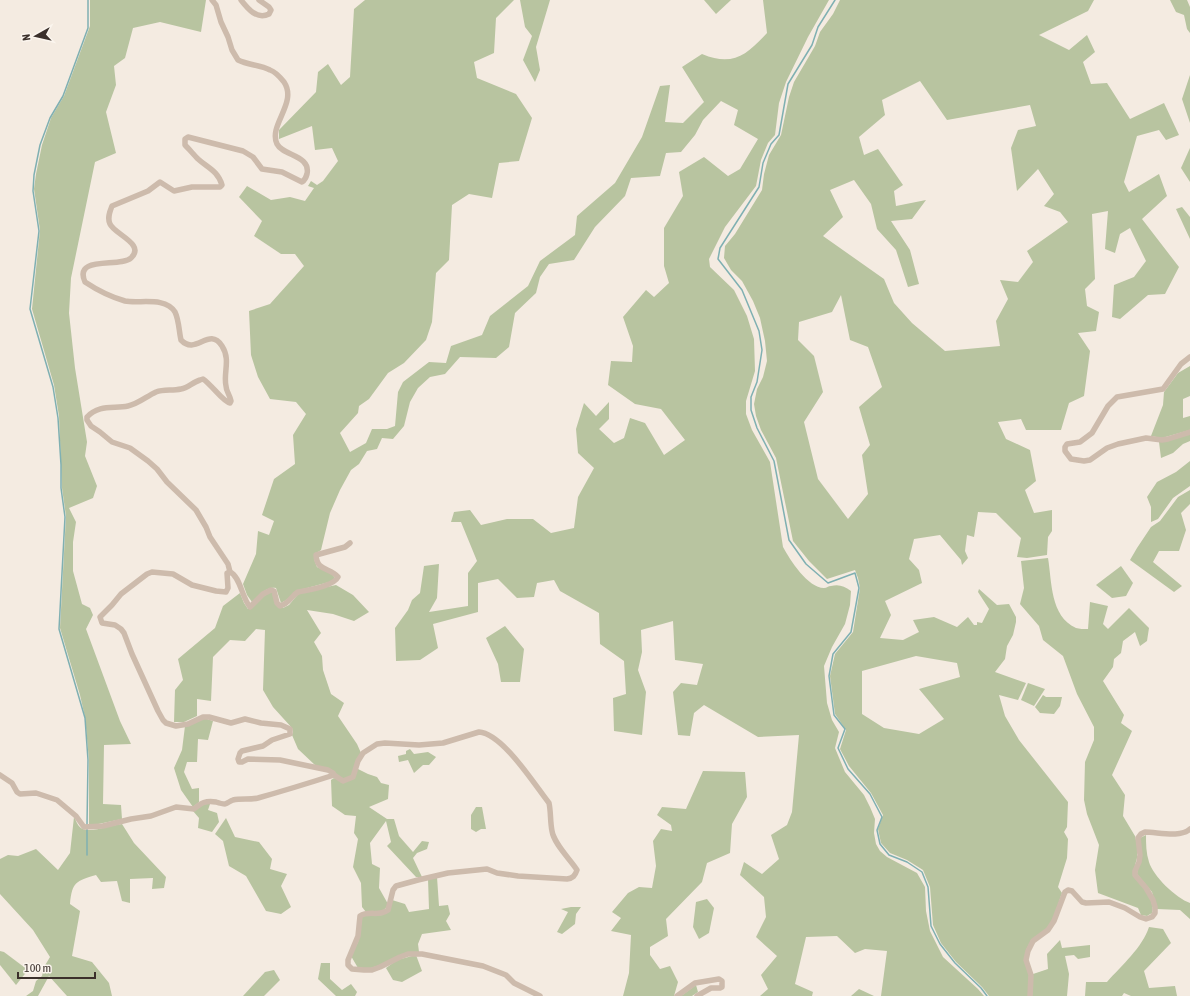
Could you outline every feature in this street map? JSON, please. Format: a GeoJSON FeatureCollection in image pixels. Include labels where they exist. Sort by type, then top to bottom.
{"type":"FeatureCollection","features":[{"type":"Feature","properties":{"kind":"street"},"geometry":{"type":"LineString","coordinates":[[212,0],[216,5],[232,50],[238,60],[271,70],[279,75],[286,86],[288,96],[287,104],[279,120],[275,138],[276,143],[280,148],[301,160],[308,171],[307,177],[302,182],[282,172],[262,169],[253,157],[243,151],[188,137],[185,139],[185,145],[200,160],[215,171],[222,185],[220,187],[192,187],[174,191],[160,182],[148,191],[112,206],[109,219],[110,224],[115,230],[131,241],[134,248],[134,253],[132,258],[128,260],[94,264],[89,266],[84,270],[83,275],[85,282],[95,289],[123,300],[166,305],[175,312],[181,340],[184,343],[194,345],[213,338],[218,341],[225,353],[227,371],[225,385],[231,401],[230,403],[225,401],[211,385],[203,379],[182,389],[168,389],[155,392],[130,406],[108,406],[102,408],[90,413],[87,420],[91,426],[112,442],[130,448],[148,461],[196,510],[210,537],[228,564],[230,572],[236,577],[250,607],[263,594],[271,590],[274,591],[277,603],[280,606],[284,605],[298,592],[331,584],[337,581],[337,575],[318,564],[316,555],[346,547],[350,543]]}},
{"type":"Feature","properties":{"kind":"street"},"geometry":{"type":"LineString","coordinates":[[241,0],[255,14],[265,16],[269,14],[271,10],[260,0]]}},
{"type":"Feature","properties":{"kind":"street"},"geometry":{"type":"LineString","coordinates":[[1190,357],[1181,364],[1163,389],[1117,396],[1108,406],[1092,433],[1080,442],[1067,444],[1065,451],[1071,458],[1084,461],[1090,460],[1107,448],[1118,444],[1146,438],[1162,440],[1168,439],[1190,432]]}},
{"type":"Feature","properties":{"kind":"street"},"geometry":{"type":"LineString","coordinates":[[230,572],[227,574],[228,588],[226,592],[192,585],[173,574],[152,572],[142,577],[121,594],[100,617],[102,623],[119,627],[124,633],[132,654],[163,720],[166,723],[176,726],[181,726],[203,717],[209,717],[231,723],[245,719],[261,723],[282,725],[290,729],[290,734],[272,740],[263,746],[242,751],[238,756],[239,762],[248,759],[280,760],[328,770],[333,772],[334,775],[343,781],[353,777],[358,761],[363,753],[377,744],[419,745],[443,743],[458,740],[479,732],[492,736],[518,762],[549,803],[551,810],[552,832],[556,841],[577,870],[576,874],[572,878],[567,879],[518,876],[497,873],[487,869],[448,873],[396,886],[393,890],[388,910],[383,913],[364,913],[360,916],[358,936],[348,960],[348,965],[352,969],[364,970],[380,967],[400,957],[416,953],[482,966],[506,975],[514,983],[540,996]]}},
{"type":"Feature","properties":{"kind":"street"},"geometry":{"type":"LineString","coordinates":[[0,775],[12,783],[14,788],[20,794],[36,793],[51,797],[71,811],[84,827],[92,828],[139,817],[151,816],[176,807],[194,809],[200,803],[206,802],[213,801],[225,804],[232,800],[256,799],[334,775]]}},
{"type":"Feature","properties":{"kind":"street"},"geometry":{"type":"LineString","coordinates":[[1030,996],[1031,975],[1026,960],[1028,951],[1033,941],[1048,930],[1054,921],[1065,892],[1068,890],[1072,891],[1082,902],[1109,902],[1125,908],[1140,917],[1146,919],[1152,917],[1155,913],[1153,900],[1146,888],[1135,875],[1140,854],[1138,838],[1141,834],[1146,832],[1176,834],[1188,831],[1190,829]]}},
{"type":"Feature","properties":{"kind":"street"},"geometry":{"type":"LineString","coordinates":[[677,996],[695,983],[718,979],[722,981],[722,987],[711,988],[697,996]]}},
{"type":"Feature","properties":{"kind":"green space"},"geometry":{"type":"Polygon","coordinates":[[[90,0],[206,0],[201,32],[160,22],[133,28],[125,58],[114,66],[116,85],[106,112],[116,153],[95,162],[71,278],[69,313],[75,368],[87,442],[85,456],[97,486],[93,498],[69,508],[76,522],[73,542],[73,571],[82,604],[90,608],[93,615],[86,629],[120,721],[131,744],[104,745],[103,804],[121,805],[122,819],[89,826],[89,760],[85,717],[60,628],[66,516],[62,488],[59,416],[54,385],[32,309],[40,230],[34,189],[36,174],[42,145],[51,118],[64,96],[90,26],[90,0]]]}},
{"type":"Feature","properties":{"kind":"green space"},"geometry":{"type":"Polygon","coordinates":[[[365,0],[514,0],[496,18],[494,53],[474,62],[477,78],[516,94],[532,118],[519,161],[499,163],[492,198],[469,194],[452,205],[449,260],[436,273],[432,322],[426,340],[404,363],[388,373],[369,399],[359,406],[358,413],[340,433],[350,452],[366,443],[372,429],[387,429],[395,426],[398,392],[403,382],[429,362],[446,363],[451,346],[482,335],[490,316],[528,286],[540,261],[575,235],[577,216],[615,183],[642,137],[660,86],[670,85],[665,122],[683,123],[704,102],[682,67],[702,54],[713,58],[731,59],[745,53],[767,33],[763,0],[829,0],[808,37],[786,82],[779,103],[775,135],[768,143],[761,160],[756,186],[725,227],[709,259],[710,267],[734,290],[747,316],[754,339],[755,371],[746,401],[746,414],[752,430],[770,462],[783,547],[800,572],[818,587],[824,588],[839,585],[851,591],[850,605],[845,624],[832,647],[824,666],[827,703],[832,720],[839,732],[835,748],[845,772],[864,795],[870,807],[875,819],[874,833],[876,844],[880,851],[887,857],[917,873],[925,887],[926,911],[930,931],[943,957],[984,996],[881,996],[887,951],[865,949],[855,953],[837,936],[806,937],[795,984],[813,992],[812,996],[760,996],[768,989],[761,975],[777,956],[756,937],[766,917],[764,897],[740,875],[744,862],[762,874],[779,859],[771,835],[787,825],[792,812],[799,735],[758,737],[704,705],[694,713],[690,736],[678,735],[673,692],[681,683],[697,685],[703,664],[675,660],[673,621],[641,630],[642,652],[638,670],[646,692],[642,735],[614,731],[613,698],[626,694],[624,661],[600,644],[599,613],[560,591],[554,580],[537,583],[534,597],[517,598],[498,579],[478,583],[478,612],[433,624],[438,648],[420,660],[396,661],[395,628],[408,610],[412,600],[420,593],[424,566],[439,564],[437,598],[429,612],[468,606],[468,573],[477,561],[461,522],[451,522],[454,512],[470,510],[481,525],[507,519],[533,519],[551,533],[574,528],[578,497],[594,468],[578,453],[576,429],[584,403],[596,416],[609,402],[609,419],[599,429],[614,443],[624,438],[630,418],[645,423],[664,455],[685,440],[661,409],[635,404],[608,385],[611,361],[632,362],[633,346],[623,317],[646,290],[654,297],[669,283],[664,266],[664,228],[683,196],[679,172],[704,157],[728,176],[740,169],[758,139],[734,125],[738,110],[721,101],[703,120],[695,135],[681,152],[666,153],[660,176],[631,178],[625,196],[595,227],[574,260],[549,264],[540,277],[536,293],[515,313],[509,347],[496,358],[460,357],[445,374],[430,377],[418,388],[410,402],[404,426],[393,439],[382,438],[377,449],[367,451],[359,464],[351,470],[340,490],[330,513],[321,550],[315,554],[314,559],[317,567],[332,574],[335,578],[333,581],[296,591],[288,599],[281,603],[276,588],[269,588],[252,602],[247,595],[243,584],[256,554],[258,531],[269,535],[274,521],[262,515],[274,479],[295,464],[293,435],[306,414],[296,402],[270,399],[258,377],[251,355],[249,311],[270,304],[304,266],[295,254],[281,254],[254,236],[262,221],[239,197],[247,186],[271,200],[290,197],[305,201],[314,188],[308,186],[311,181],[317,185],[323,181],[338,161],[332,148],[315,150],[312,126],[279,139],[279,130],[316,92],[318,72],[328,64],[341,85],[350,77],[354,9],[365,0]]]}},
{"type":"Feature","properties":{"kind":"green space"},"geometry":{"type":"Polygon","coordinates":[[[520,0],[550,0],[536,47],[540,70],[535,82],[523,60],[532,36],[525,27],[520,0]]]}},
{"type":"Feature","properties":{"kind":"green space"},"geometry":{"type":"Polygon","coordinates":[[[704,0],[731,0],[716,14],[704,0]]]}},
{"type":"Feature","properties":{"kind":"green space"},"geometry":{"type":"Polygon","coordinates":[[[840,0],[1094,0],[1088,11],[1039,35],[1069,50],[1087,35],[1095,52],[1083,62],[1091,84],[1107,83],[1130,119],[1164,103],[1179,135],[1166,140],[1159,130],[1137,136],[1124,182],[1129,192],[1159,174],[1167,196],[1142,219],[1179,267],[1165,294],[1148,295],[1120,319],[1112,317],[1114,285],[1134,277],[1146,261],[1130,228],[1120,234],[1115,253],[1105,249],[1108,211],[1092,214],[1095,279],[1085,289],[1087,306],[1099,312],[1096,331],[1078,333],[1090,351],[1084,396],[1069,403],[1061,430],[1026,430],[1021,419],[998,422],[1006,439],[1030,450],[1036,481],[1025,490],[1034,513],[1052,510],[1052,531],[1048,537],[1047,555],[1027,558],[1017,557],[1021,538],[996,513],[978,512],[974,537],[967,535],[965,551],[968,558],[962,565],[961,560],[940,535],[914,539],[909,559],[919,570],[922,583],[885,601],[891,615],[880,638],[903,640],[919,632],[913,620],[934,617],[957,627],[968,617],[974,625],[977,625],[977,622],[982,623],[989,609],[978,592],[979,589],[997,605],[1009,604],[1016,617],[1013,635],[1007,646],[1005,659],[995,672],[1026,683],[1018,700],[999,695],[1005,716],[1019,740],[1068,802],[1067,827],[1064,832],[1068,839],[1067,858],[1058,887],[1062,893],[1052,922],[1027,952],[1029,975],[1028,996],[989,996],[982,987],[956,962],[941,943],[933,925],[930,887],[923,870],[907,860],[890,853],[881,843],[878,829],[883,815],[871,793],[849,766],[840,749],[846,730],[835,714],[830,676],[835,654],[853,632],[860,588],[858,578],[855,570],[827,579],[809,561],[793,541],[776,458],[761,430],[754,404],[757,389],[763,377],[767,361],[765,341],[760,318],[742,281],[731,270],[724,258],[725,246],[735,234],[762,190],[769,155],[781,135],[789,97],[794,82],[815,46],[820,32],[833,14],[840,0]],[[920,81],[882,100],[885,115],[859,137],[864,155],[878,149],[903,185],[894,191],[896,206],[926,200],[912,219],[891,221],[910,250],[919,284],[908,287],[896,250],[877,229],[871,204],[854,180],[830,190],[843,217],[823,236],[884,279],[894,303],[912,323],[945,351],[1000,346],[996,321],[1008,299],[1000,280],[1018,282],[1033,262],[1027,251],[1068,222],[1060,212],[1044,206],[1054,194],[1038,169],[1017,191],[1011,148],[1018,130],[1036,126],[1030,105],[947,120],[920,81]],[[841,295],[832,312],[799,322],[798,340],[814,356],[823,392],[804,422],[818,479],[848,519],[868,494],[862,455],[870,445],[859,407],[882,387],[868,347],[850,340],[841,295]],[[916,656],[862,671],[862,714],[884,728],[919,734],[944,719],[919,689],[960,677],[957,663],[916,656]]]}},
{"type":"Feature","properties":{"kind":"green space"},"geometry":{"type":"Polygon","coordinates":[[[1170,0],[1187,0],[1190,7],[1190,33],[1187,29],[1184,15],[1176,12],[1170,0]]]}},
{"type":"Feature","properties":{"kind":"green space"},"geometry":{"type":"Polygon","coordinates":[[[1190,75],[1190,123],[1182,99],[1190,75]]]}},
{"type":"Feature","properties":{"kind":"green space"},"geometry":{"type":"Polygon","coordinates":[[[1190,148],[1190,182],[1181,168],[1190,148]]]}},
{"type":"Feature","properties":{"kind":"green space"},"geometry":{"type":"Polygon","coordinates":[[[1182,207],[1190,217],[1190,239],[1176,209],[1182,207]]]}},
{"type":"Feature","properties":{"kind":"green space"},"geometry":{"type":"Polygon","coordinates":[[[1190,366],[1190,396],[1183,399],[1183,418],[1190,416],[1190,430],[1162,438],[1151,436],[1163,405],[1164,392],[1178,373],[1190,366]]]}},
{"type":"Feature","properties":{"kind":"green space"},"geometry":{"type":"Polygon","coordinates":[[[1190,434],[1190,441],[1183,444],[1173,453],[1161,458],[1159,442],[1190,434]]]}},
{"type":"Feature","properties":{"kind":"green space"},"geometry":{"type":"Polygon","coordinates":[[[1190,461],[1190,486],[1173,498],[1158,519],[1151,522],[1151,507],[1147,497],[1157,482],[1176,472],[1190,461]]]}},
{"type":"Feature","properties":{"kind":"green space"},"geometry":{"type":"Polygon","coordinates":[[[1190,490],[1190,504],[1181,513],[1186,530],[1179,551],[1159,551],[1153,562],[1182,586],[1174,592],[1130,560],[1151,527],[1160,521],[1178,497],[1190,490]]]}},
{"type":"Feature","properties":{"kind":"green space"},"geometry":{"type":"Polygon","coordinates":[[[1048,558],[1054,598],[1061,615],[1067,623],[1076,628],[1088,629],[1090,602],[1108,606],[1103,624],[1108,629],[1129,608],[1149,628],[1147,641],[1140,646],[1135,632],[1123,641],[1121,653],[1114,659],[1113,667],[1103,681],[1124,715],[1121,723],[1132,731],[1112,775],[1125,795],[1123,816],[1135,836],[1137,844],[1137,858],[1133,873],[1147,892],[1152,902],[1152,913],[1147,916],[1141,915],[1138,908],[1098,893],[1095,870],[1099,845],[1087,814],[1084,800],[1085,762],[1094,740],[1094,727],[1077,694],[1063,656],[1043,640],[1039,626],[1020,604],[1024,588],[1021,561],[1048,558]]]}},
{"type":"Feature","properties":{"kind":"green space"},"geometry":{"type":"Polygon","coordinates":[[[1121,566],[1133,583],[1126,596],[1112,598],[1096,585],[1121,566]]]}},
{"type":"Feature","properties":{"kind":"green space"},"geometry":{"type":"Polygon","coordinates":[[[336,585],[353,595],[369,612],[354,621],[333,614],[307,610],[321,633],[314,642],[322,656],[323,670],[331,694],[344,703],[338,716],[357,744],[361,753],[351,776],[343,780],[316,766],[298,749],[292,735],[292,728],[273,707],[263,690],[265,630],[256,629],[245,641],[230,640],[213,657],[211,701],[197,699],[197,716],[184,722],[174,722],[175,690],[183,680],[178,659],[215,628],[223,606],[240,593],[248,609],[268,593],[273,593],[283,608],[289,605],[299,593],[336,585]]]}},
{"type":"Feature","properties":{"kind":"green space"},"geometry":{"type":"Polygon","coordinates":[[[505,626],[524,649],[520,682],[501,682],[498,664],[486,638],[505,626]]]}},
{"type":"Feature","properties":{"kind":"green space"},"geometry":{"type":"Polygon","coordinates":[[[1028,683],[1045,689],[1034,706],[1021,700],[1028,683]]]}},
{"type":"Feature","properties":{"kind":"green space"},"geometry":{"type":"Polygon","coordinates":[[[1043,695],[1046,697],[1062,697],[1060,706],[1054,714],[1040,713],[1035,707],[1043,695]]]}},
{"type":"Feature","properties":{"kind":"green space"},"geometry":{"type":"Polygon","coordinates":[[[204,718],[213,721],[208,740],[198,739],[197,762],[187,762],[184,772],[192,789],[199,788],[199,802],[193,807],[181,790],[174,768],[182,750],[185,726],[204,718]]]}},
{"type":"Feature","properties":{"kind":"green space"},"geometry":{"type":"Polygon","coordinates":[[[410,749],[414,754],[428,752],[436,757],[429,765],[423,765],[414,773],[408,760],[399,762],[398,756],[406,754],[406,751],[410,749]]]}},
{"type":"Feature","properties":{"kind":"green space"},"geometry":{"type":"Polygon","coordinates":[[[358,769],[377,777],[381,783],[389,785],[388,799],[369,807],[387,819],[394,819],[399,836],[413,852],[422,841],[429,842],[427,849],[417,853],[413,858],[422,877],[416,877],[387,846],[391,842],[386,821],[370,843],[372,864],[380,868],[379,888],[388,904],[382,911],[379,912],[366,912],[362,907],[361,883],[353,867],[358,839],[354,833],[356,816],[345,815],[332,806],[331,780],[334,778],[345,782],[358,769]]]}},
{"type":"Feature","properties":{"kind":"green space"},"geometry":{"type":"Polygon","coordinates":[[[703,771],[745,772],[747,797],[732,824],[730,853],[707,863],[702,882],[666,919],[668,936],[650,947],[650,955],[660,969],[670,966],[678,982],[674,996],[623,996],[629,973],[631,935],[611,931],[621,918],[612,912],[628,893],[639,887],[652,888],[656,866],[653,841],[661,829],[672,831],[671,825],[657,815],[662,807],[686,809],[703,771]]]}},
{"type":"Feature","properties":{"kind":"green space"},"geometry":{"type":"Polygon","coordinates":[[[202,804],[210,804],[208,810],[217,813],[219,822],[212,832],[198,828],[199,818],[193,811],[202,804]]]}},
{"type":"Feature","properties":{"kind":"green space"},"geometry":{"type":"Polygon","coordinates":[[[476,807],[482,807],[486,829],[481,829],[476,832],[471,829],[471,815],[476,807]]]}},
{"type":"Feature","properties":{"kind":"green space"},"geometry":{"type":"Polygon","coordinates":[[[74,817],[80,827],[85,830],[95,830],[122,824],[134,843],[166,877],[164,888],[152,889],[153,878],[130,879],[130,903],[122,901],[117,881],[101,882],[96,875],[84,879],[76,884],[72,891],[70,904],[80,911],[72,956],[92,962],[109,983],[112,996],[67,996],[49,976],[38,996],[26,996],[33,991],[36,981],[42,976],[44,967],[50,957],[33,930],[0,894],[0,859],[8,855],[18,856],[36,849],[58,870],[70,853],[74,817]]]}},
{"type":"Feature","properties":{"kind":"green space"},"geometry":{"type":"Polygon","coordinates":[[[226,818],[235,837],[259,842],[272,859],[270,869],[287,874],[281,886],[291,907],[281,914],[266,911],[246,876],[229,866],[223,841],[215,834],[226,818]]]}},
{"type":"Feature","properties":{"kind":"green space"},"geometry":{"type":"Polygon","coordinates":[[[1146,835],[1147,855],[1151,868],[1172,892],[1190,903],[1190,919],[1180,910],[1157,909],[1152,892],[1137,874],[1140,838],[1146,835]]]}},
{"type":"Feature","properties":{"kind":"green space"},"geometry":{"type":"Polygon","coordinates":[[[437,877],[439,906],[448,905],[450,914],[446,921],[451,930],[422,934],[418,944],[419,952],[371,968],[358,968],[351,956],[358,942],[362,916],[383,915],[392,900],[405,904],[409,912],[429,909],[428,879],[437,877]]]}},
{"type":"Feature","properties":{"kind":"green space"},"geometry":{"type":"Polygon","coordinates":[[[707,899],[714,908],[709,933],[699,939],[693,927],[696,902],[707,899]]]}},
{"type":"Feature","properties":{"kind":"green space"},"geometry":{"type":"Polygon","coordinates":[[[581,907],[576,914],[575,924],[562,934],[557,932],[568,912],[561,909],[581,907]]]}},
{"type":"Feature","properties":{"kind":"green space"},"geometry":{"type":"Polygon","coordinates":[[[1149,927],[1163,929],[1171,943],[1144,971],[1149,988],[1175,986],[1177,996],[1131,996],[1124,993],[1122,996],[1085,996],[1086,982],[1107,982],[1137,949],[1149,927]]]}},
{"type":"Feature","properties":{"kind":"green space"},"geometry":{"type":"Polygon","coordinates":[[[1060,940],[1062,948],[1090,945],[1090,957],[1078,959],[1074,955],[1065,956],[1069,974],[1067,996],[1032,996],[1033,974],[1048,969],[1047,954],[1060,940]]]}},
{"type":"Feature","properties":{"kind":"green space"},"geometry":{"type":"Polygon","coordinates":[[[0,951],[4,952],[28,970],[16,985],[0,965],[0,951]]]}},
{"type":"Feature","properties":{"kind":"green space"},"geometry":{"type":"Polygon","coordinates":[[[416,955],[422,971],[402,982],[393,980],[386,968],[397,960],[416,955]]]}},
{"type":"Feature","properties":{"kind":"green space"},"geometry":{"type":"Polygon","coordinates":[[[321,963],[330,963],[330,979],[342,990],[351,984],[357,992],[355,996],[336,996],[318,979],[321,963]]]}},
{"type":"Feature","properties":{"kind":"green space"},"geometry":{"type":"Polygon","coordinates":[[[274,970],[280,980],[264,996],[243,996],[265,972],[274,970]]]}},
{"type":"Feature","properties":{"kind":"green space"},"geometry":{"type":"Polygon","coordinates":[[[696,985],[698,992],[692,996],[681,996],[696,985]]]}},
{"type":"Feature","properties":{"kind":"green space"},"geometry":{"type":"Polygon","coordinates":[[[859,989],[874,996],[851,996],[859,989]]]}},
{"type":"Feature","properties":{"kind":"waterway"},"geometry":{"type":"LineString","coordinates":[[87,825],[88,760],[85,718],[59,629],[65,517],[61,488],[58,418],[53,387],[30,309],[39,231],[33,191],[34,175],[40,145],[50,118],[63,96],[88,28],[88,0]]}},
{"type":"Feature","properties":{"kind":"waterway"},"geometry":{"type":"LineString","coordinates":[[835,0],[818,27],[812,45],[788,84],[779,135],[771,144],[763,163],[759,187],[720,248],[718,259],[742,290],[759,331],[762,350],[757,382],[751,397],[751,410],[757,428],[774,461],[789,540],[806,564],[828,583],[855,573],[859,588],[851,632],[833,654],[829,676],[834,715],[845,729],[838,748],[848,769],[870,794],[882,817],[877,830],[880,844],[889,855],[907,862],[922,872],[928,887],[931,926],[940,944],[955,963],[981,988],[987,996]]}},
{"type":"Feature","properties":{"kind":"waterway"},"geometry":{"type":"LineString","coordinates":[[87,829],[87,855]]}}]}
